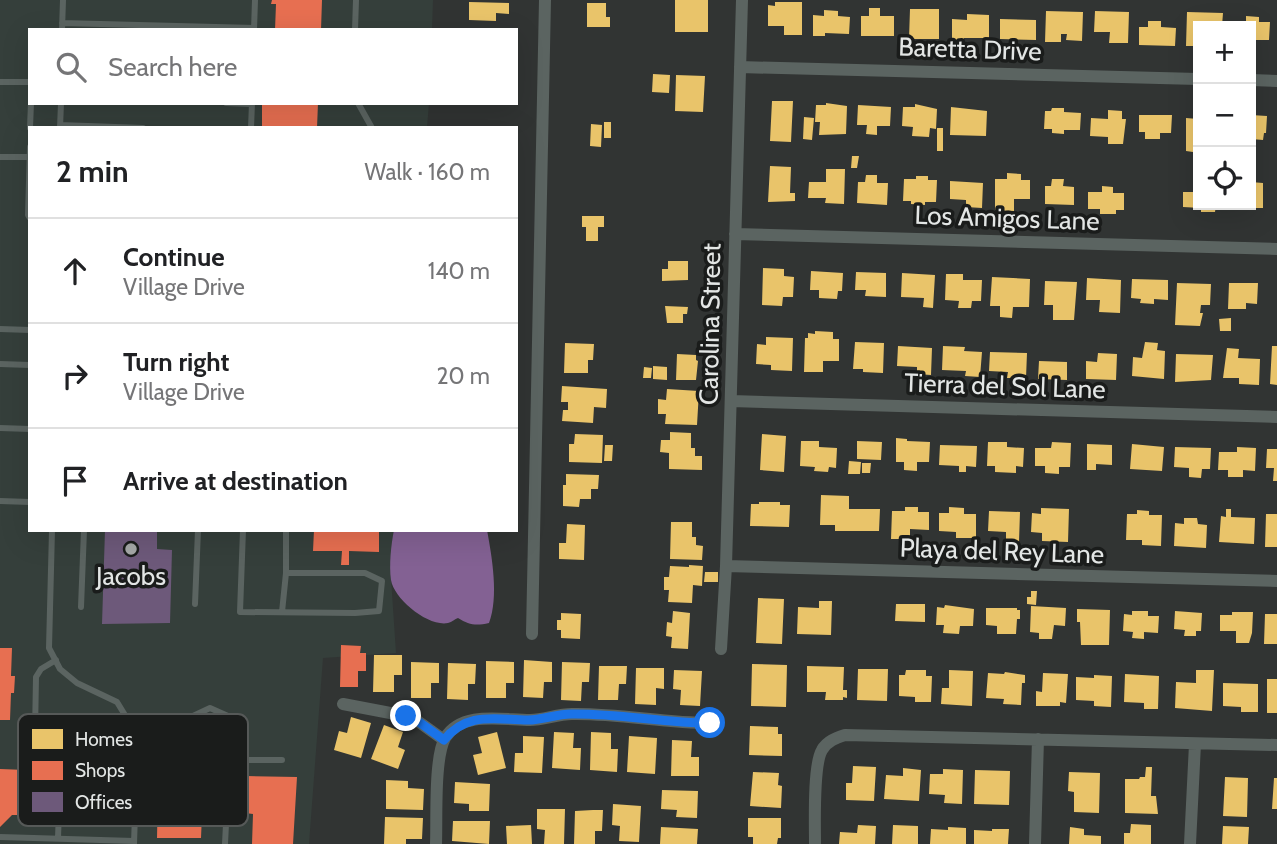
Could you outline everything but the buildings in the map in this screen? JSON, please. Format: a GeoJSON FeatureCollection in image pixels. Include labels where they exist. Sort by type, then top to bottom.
{"type":"FeatureCollection","features":[{"type":"Feature","properties":{"kind":"street"},"geometry":{"type":"LineString","coordinates":[[532,634],[545,0]]}},
{"type":"Feature","properties":{"kind":"street","name":"Carolina Street"},"geometry":{"type":"LineString","coordinates":[[720,649],[726,566],[742,0]]}},
{"type":"Feature","properties":{"kind":"street","name":"Baretta Drive"},"geometry":{"type":"LineString","coordinates":[[740,67],[1193,79]]}},
{"type":"Feature","properties":{"kind":"street"},"geometry":{"type":"LineString","coordinates":[[1256,80],[1277,81]]}},
{"type":"Feature","properties":{"kind":"street","name":"Los Amigos Lane"},"geometry":{"type":"LineString","coordinates":[[735,233],[1277,249]]}},
{"type":"Feature","properties":{"kind":"street","name":"Tierra del Sol Lane"},"geometry":{"type":"LineString","coordinates":[[731,401],[1277,416]]}},
{"type":"Feature","properties":{"kind":"street","name":"Playa del Rey Lane"},"geometry":{"type":"LineString","coordinates":[[726,566],[1277,581]]}},
{"type":"Feature","properties":{"kind":"street"},"geometry":{"type":"LineString","coordinates":[[343,704],[406,716],[444,740]]}},
{"type":"Feature","properties":{"kind":"street"},"geometry":{"type":"LineString","coordinates":[[436,844],[439,767],[444,740],[453,728],[482,719],[529,720],[572,714],[677,723],[710,723]]}},
{"type":"Feature","properties":{"kind":"street"},"geometry":{"type":"LineString","coordinates":[[815,844],[818,763],[822,750],[832,740],[845,735],[1277,745]]}},
{"type":"Feature","properties":{"kind":"street"},"geometry":{"type":"LineString","coordinates":[[1035,844],[1038,739]]}},
{"type":"Feature","properties":{"kind":"street"},"geometry":{"type":"LineString","coordinates":[[1190,844],[1195,744]]}},
{"type":"Feature","properties":{"kind":"lane"},"geometry":{"type":"LineString","coordinates":[[63,0],[62,27],[158,28]]}},
{"type":"Feature","properties":{"kind":"lane"},"geometry":{"type":"LineString","coordinates":[[254,28],[255,0]]}},
{"type":"Feature","properties":{"kind":"lane"},"geometry":{"type":"LineString","coordinates":[[355,28],[356,0]]}},
{"type":"Feature","properties":{"kind":"lane"},"geometry":{"type":"LineString","coordinates":[[0,82],[28,82]]}},
{"type":"Feature","properties":{"kind":"lane"},"geometry":{"type":"LineString","coordinates":[[30,126],[31,105]]}},
{"type":"Feature","properties":{"kind":"lane"},"geometry":{"type":"LineString","coordinates":[[60,126],[61,105]]}},
{"type":"Feature","properties":{"kind":"lane"},"geometry":{"type":"LineString","coordinates":[[251,126],[252,105]]}},
{"type":"Feature","properties":{"kind":"lane"},"geometry":{"type":"LineString","coordinates":[[359,105],[371,126]]}},
{"type":"Feature","properties":{"kind":"lane"},"geometry":{"type":"LineString","coordinates":[[0,157],[28,158]]}},
{"type":"Feature","properties":{"kind":"lane"},"geometry":{"type":"LineString","coordinates":[[0,329],[28,330]]}},
{"type":"Feature","properties":{"kind":"lane"},"geometry":{"type":"LineString","coordinates":[[0,364],[28,365]]}},
{"type":"Feature","properties":{"kind":"lane"},"geometry":{"type":"LineString","coordinates":[[0,428],[28,429]]}},
{"type":"Feature","properties":{"kind":"lane"},"geometry":{"type":"LineString","coordinates":[[0,501],[28,502]]}},
{"type":"Feature","properties":{"kind":"lane"},"geometry":{"type":"LineString","coordinates":[[52,532],[49,648],[60,669],[76,683],[117,702],[124,714]]}},
{"type":"Feature","properties":{"kind":"lane"},"geometry":{"type":"LineString","coordinates":[[81,607],[84,532]]}},
{"type":"Feature","properties":{"kind":"lane"},"geometry":{"type":"LineString","coordinates":[[195,604],[198,532]]}},
{"type":"Feature","properties":{"kind":"lane"},"geometry":{"type":"LineString","coordinates":[[243,532],[240,612],[379,611],[382,580],[365,573],[286,573]]}},
{"type":"Feature","properties":{"kind":"lane"},"geometry":{"type":"LineString","coordinates":[[282,612],[286,532]]}},
{"type":"Feature","properties":{"kind":"lane"},"geometry":{"type":"LineString","coordinates":[[35,714],[36,677],[41,668],[55,660]]}},
{"type":"Feature","properties":{"kind":"lane"},"geometry":{"type":"LineString","coordinates":[[197,714],[210,708],[224,714]]}},
{"type":"Feature","properties":{"kind":"lane"},"geometry":{"type":"LineString","coordinates":[[248,760],[282,760]]}},
{"type":"Feature","properties":{"kind":"lane"},"geometry":{"type":"LineString","coordinates":[[58,826],[58,838]]}},
{"type":"Feature","properties":{"kind":"lane"},"geometry":{"type":"LineString","coordinates":[[225,844],[226,826]]}},
{"type":"Feature","properties":{"kind":"lane"},"geometry":{"type":"LineString","coordinates":[[0,837],[134,842]]}},
{"type":"Feature","properties":{"kind":"shaded area"},"geometry":{"type":"Polygon","coordinates":[[[0,0],[433,0],[432,28],[28,28],[28,105],[429,105],[427,126],[28,126],[28,532],[394,532],[391,578],[396,653],[323,658],[309,844],[0,844],[0,0]]]}},
{"type":"Feature","properties":{"kind":"shaded area"},"geometry":{"type":"Polygon","coordinates":[[[394,532],[487,532],[494,589],[489,623],[473,624],[458,618],[448,623],[440,623],[431,621],[413,610],[393,587],[391,555],[394,532]]]}},
{"type":"Feature","properties":{"kind":"place","name":"Jacobs"},"geometry":{"type":"Point","coordinates":[131,549]}},
{"type":"Feature","properties":{"kind":"route"},"geometry":{"type":"LineString","coordinates":[[406,716],[444,740],[453,728],[482,719],[529,720],[572,714],[677,723],[710,723]]}}]}
